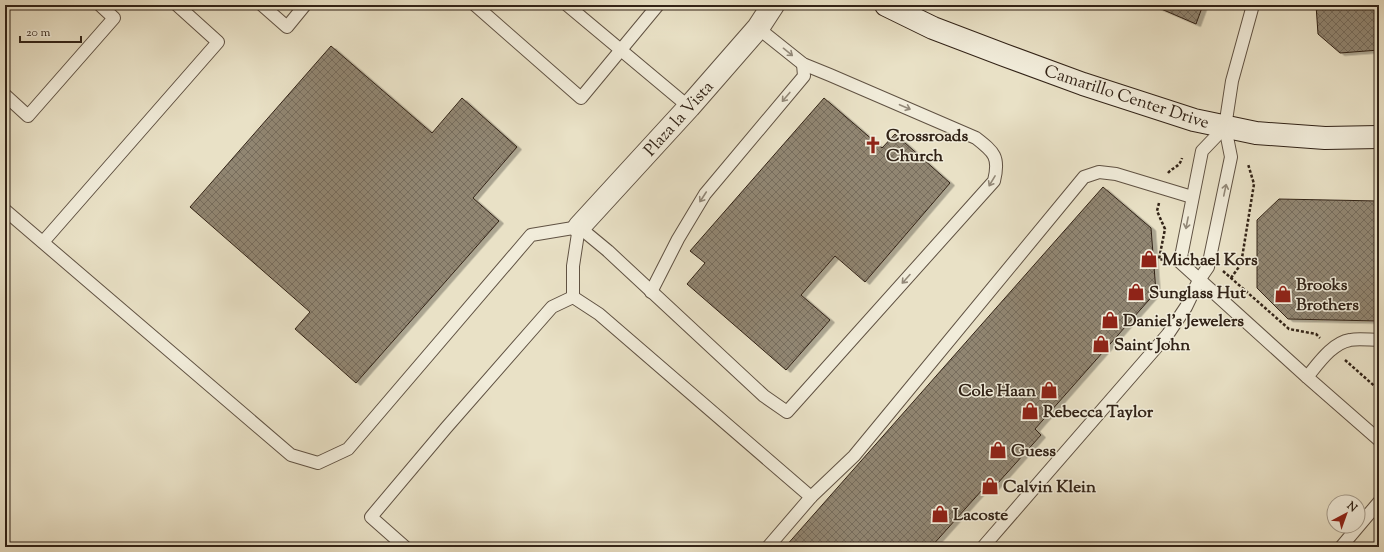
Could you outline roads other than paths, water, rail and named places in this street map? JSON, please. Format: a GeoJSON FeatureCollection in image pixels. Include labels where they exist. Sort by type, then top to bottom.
{"type":"FeatureCollection","features":[{"type":"Feature","properties":{"kind":"street","name":"Plaza la Vista"},"geometry":{"type":"LineString","coordinates":[[579,227],[689,107],[758,28],[773,5]]}},
{"type":"Feature","properties":{"kind":"street","name":"Camarillo Center Drive"},"geometry":{"type":"LineString","coordinates":[[886,5],[933,28],[1083,84],[1188,118],[1256,133],[1325,138],[1379,137]]}},
{"type":"Feature","properties":{"kind":"lane"},"geometry":{"type":"LineString","coordinates":[[5,95],[28,116],[114,18],[100,5]]}},
{"type":"Feature","properties":{"kind":"lane"},"geometry":{"type":"LineString","coordinates":[[43,242],[218,42],[177,5]]}},
{"type":"Feature","properties":{"kind":"lane"},"geometry":{"type":"LineString","coordinates":[[262,5],[287,27],[305,5]]}},
{"type":"Feature","properties":{"kind":"lane"},"geometry":{"type":"LineString","coordinates":[[475,5],[581,98],[658,5]]}},
{"type":"Feature","properties":{"kind":"lane"},"geometry":{"type":"LineString","coordinates":[[567,5],[689,107]]}},
{"type":"Feature","properties":{"kind":"lane"},"geometry":{"type":"LineString","coordinates":[[983,547],[1168,334],[1186,307],[1199,280],[1208,267],[1231,157],[1225,127],[1232,81],[1253,5]]}},
{"type":"Feature","properties":{"kind":"lane"},"geometry":{"type":"LineString","coordinates":[[5,210],[291,455],[318,463],[348,449],[531,235],[579,227],[608,251],[764,396],[788,412],[994,180],[996,159],[988,147],[976,138],[803,64],[758,28]]}},
{"type":"Feature","properties":{"kind":"lane"},"geometry":{"type":"LineString","coordinates":[[651,292],[678,239],[705,194],[804,76],[803,64]]}},
{"type":"Feature","properties":{"kind":"lane"},"geometry":{"type":"LineString","coordinates":[[1225,127],[1202,151],[1180,262],[1379,440]]}},
{"type":"Feature","properties":{"kind":"lane"},"geometry":{"type":"LineString","coordinates":[[768,547],[811,497],[854,456],[1084,177],[1099,172],[1110,173],[1192,197]]}},
{"type":"Feature","properties":{"kind":"lane"},"geometry":{"type":"LineString","coordinates":[[573,296],[573,266],[579,227]]}},
{"type":"Feature","properties":{"kind":"lane"},"geometry":{"type":"LineString","coordinates":[[573,296],[599,314],[811,497]]}},
{"type":"Feature","properties":{"kind":"lane"},"geometry":{"type":"LineString","coordinates":[[405,547],[370,517],[552,308],[573,296]]}},
{"type":"Feature","properties":{"kind":"lane"},"geometry":{"type":"LineString","coordinates":[[1307,377],[1332,349],[1340,344],[1350,340],[1379,340]]}},
{"type":"Feature","properties":{"kind":"lane"},"geometry":{"type":"LineString","coordinates":[[1342,547],[1379,502]]}},
{"type":"Feature","properties":{"kind":"place","name":"Crossroads Church"},"geometry":{"type":"Point","coordinates":[873,145]}},
{"type":"Feature","properties":{"kind":"place","name":"Michael Kors"},"geometry":{"type":"Point","coordinates":[1149,259]}},
{"type":"Feature","properties":{"kind":"place","name":"Sunglass Hut"},"geometry":{"type":"Point","coordinates":[1136,292]}},
{"type":"Feature","properties":{"kind":"place","name":"Brooks Brothers"},"geometry":{"type":"Point","coordinates":[1283,294]}},
{"type":"Feature","properties":{"kind":"place","name":"Daniel's Jewelers"},"geometry":{"type":"Point","coordinates":[1110,320]}},
{"type":"Feature","properties":{"kind":"place","name":"Saint John"},"geometry":{"type":"Point","coordinates":[1101,344]}},
{"type":"Feature","properties":{"kind":"place","name":"Cole Haan"},"geometry":{"type":"Point","coordinates":[1049,390]}},
{"type":"Feature","properties":{"kind":"place","name":"Rebecca Taylor"},"geometry":{"type":"Point","coordinates":[1030,411]}},
{"type":"Feature","properties":{"kind":"place","name":"Guess"},"geometry":{"type":"Point","coordinates":[998,450]}},
{"type":"Feature","properties":{"kind":"place","name":"Calvin Klein"},"geometry":{"type":"Point","coordinates":[990,486]}},
{"type":"Feature","properties":{"kind":"place","name":"Lacoste"},"geometry":{"type":"Point","coordinates":[940,514]}}]}
